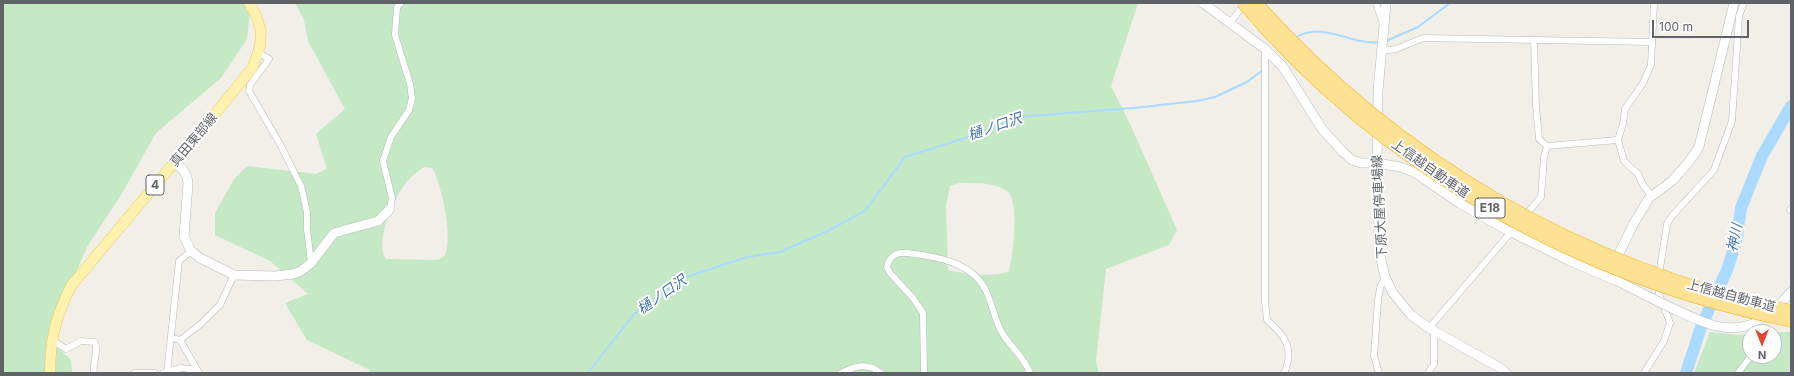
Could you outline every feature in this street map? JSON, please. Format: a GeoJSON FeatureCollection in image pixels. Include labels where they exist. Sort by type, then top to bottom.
{"type":"FeatureCollection","features":[{"type":"Feature","properties":{"kind":"highway","name":"上信越自動車道"},"geometry":{"type":"LineString","coordinates":[[1244,3],[1296,60],[1351,111],[1414,159],[1479,202],[1548,239],[1618,270],[1699,299],[1791,321]]}},
{"type":"Feature","properties":{"kind":"highway","name":"上信越自動車道"},"geometry":{"type":"LineString","coordinates":[[1256,3],[1303,53],[1359,104],[1420,152],[1491,198],[1551,230],[1636,266],[1731,298],[1791,311]]}},
{"type":"Feature","properties":{"kind":"main road","name":"真田東部線"},"geometry":{"type":"LineString","coordinates":[[50,373],[52,340],[59,311],[70,286],[247,75],[256,60],[261,31],[256,15],[249,3]]}},
{"type":"Feature","properties":{"kind":"street"},"geometry":{"type":"LineString","coordinates":[[175,162],[183,169],[187,176],[188,196],[184,236],[191,251],[200,258],[234,275],[275,276],[293,274],[301,271],[310,263],[334,233],[378,221],[390,209],[392,198],[383,161],[391,137],[409,110],[412,98],[410,84],[395,35],[397,7],[401,3]]}},
{"type":"Feature","properties":{"kind":"street"},"geometry":{"type":"LineString","coordinates":[[1203,3],[1265,49],[1284,67],[1322,129],[1352,160],[1361,163],[1377,163],[1400,167],[1414,172],[1461,204],[1510,231],[1698,319],[1717,326],[1742,327]]}},
{"type":"Feature","properties":{"kind":"street"},"geometry":{"type":"LineString","coordinates":[[1230,23],[1244,3]]}},
{"type":"Feature","properties":{"kind":"street"},"geometry":{"type":"LineString","coordinates":[[1376,3],[1383,25]]}},
{"type":"Feature","properties":{"kind":"street","name":"下原大屋停車場線"},"geometry":{"type":"LineString","coordinates":[[1386,3],[1378,91],[1377,163],[1379,251],[1385,277],[1401,305],[1411,315],[1431,329],[1502,369],[1506,373]]}},
{"type":"Feature","properties":{"kind":"street"},"geometry":{"type":"LineString","coordinates":[[1652,196],[1643,185],[1638,174],[1624,161],[1618,140],[1623,124],[1625,109],[1643,83],[1651,65],[1654,3]]}},
{"type":"Feature","properties":{"kind":"street"},"geometry":{"type":"LineString","coordinates":[[1612,279],[1634,223],[1652,196],[1672,181],[1688,163],[1699,147],[1734,3]]}},
{"type":"Feature","properties":{"kind":"street"},"geometry":{"type":"LineString","coordinates":[[1644,373],[1664,341],[1670,323],[1659,294],[1659,267],[1667,224],[1672,216],[1714,170],[1732,121],[1739,16],[1744,3]]}},
{"type":"Feature","properties":{"kind":"street"},"geometry":{"type":"LineString","coordinates":[[1382,44],[1396,49],[1423,38],[1651,42]]}},
{"type":"Feature","properties":{"kind":"street"},"geometry":{"type":"LineString","coordinates":[[1534,40],[1539,139],[1547,146],[1618,140]]}},
{"type":"Feature","properties":{"kind":"street"},"geometry":{"type":"LineString","coordinates":[[1265,49],[1265,301],[1267,320],[1277,328],[1290,350],[1289,360],[1284,373]]}},
{"type":"Feature","properties":{"kind":"street"},"geometry":{"type":"LineString","coordinates":[[258,52],[269,59],[250,85],[249,91],[280,144],[301,186],[307,212],[310,263]]}},
{"type":"Feature","properties":{"kind":"street"},"geometry":{"type":"LineString","coordinates":[[1428,373],[1434,364],[1431,329],[1510,231],[1541,196],[1544,157],[1547,146]]}},
{"type":"Feature","properties":{"kind":"street"},"geometry":{"type":"LineString","coordinates":[[191,251],[179,261],[172,338],[166,373],[181,368],[198,371]]}},
{"type":"Feature","properties":{"kind":"street"},"geometry":{"type":"LineString","coordinates":[[924,373],[922,313],[913,298],[890,273],[887,267],[890,259],[898,253],[946,260],[975,275],[987,292],[1000,330],[1022,358],[1030,373]]}},
{"type":"Feature","properties":{"kind":"street"},"geometry":{"type":"LineString","coordinates":[[180,340],[202,323],[220,305],[234,275]]}},
{"type":"Feature","properties":{"kind":"street"},"geometry":{"type":"LineString","coordinates":[[1378,373],[1374,356],[1377,314],[1380,288],[1385,277]]}},
{"type":"Feature","properties":{"kind":"street"},"geometry":{"type":"LineString","coordinates":[[1753,324],[1779,305],[1791,292]]}},
{"type":"Feature","properties":{"kind":"street"},"geometry":{"type":"LineString","coordinates":[[172,338],[180,340],[198,371]]}},
{"type":"Feature","properties":{"kind":"street"},"geometry":{"type":"LineString","coordinates":[[52,340],[66,349],[81,341],[95,342],[97,348],[93,363],[94,373]]}},
{"type":"Feature","properties":{"kind":"street"},"geometry":{"type":"LineString","coordinates":[[1738,373],[1745,364]]}},
{"type":"Feature","properties":{"kind":"street"},"geometry":{"type":"LineString","coordinates":[[841,373],[857,365],[863,365],[881,373]]}},
{"type":"Feature","properties":{"kind":"street"},"geometry":{"type":"LineString","coordinates":[[134,373],[155,373]]}},
{"type":"Feature","properties":{"kind":"green space"},"geometry":{"type":"Polygon","coordinates":[[[3,3],[251,3],[247,39],[221,78],[156,133],[121,195],[87,247],[47,338],[71,360],[72,373],[3,373],[3,3]]]}},
{"type":"Feature","properties":{"kind":"green space"},"geometry":{"type":"Polygon","coordinates":[[[295,3],[1138,3],[1111,86],[1131,126],[1177,230],[1169,245],[1106,269],[1096,361],[1099,373],[368,373],[370,370],[307,340],[285,303],[308,294],[270,261],[215,235],[215,213],[234,179],[247,166],[316,174],[327,169],[316,134],[345,109],[308,41],[304,20],[295,3]],[[424,167],[411,177],[405,184],[391,210],[382,242],[383,252],[386,259],[434,260],[440,259],[445,255],[448,236],[446,213],[434,171],[432,168],[424,167]],[[959,183],[950,186],[946,206],[948,270],[987,275],[1009,271],[1014,229],[1011,196],[1007,191],[996,186],[959,183]]]}},
{"type":"Feature","properties":{"kind":"green space"},"geometry":{"type":"Polygon","coordinates":[[[1710,332],[1742,335],[1742,364],[1782,364],[1782,332],[1791,332],[1791,373],[1694,373],[1710,332]]]}},
{"type":"Feature","properties":{"kind":"waterway","name":"樋ノ口沢"},"geometry":{"type":"LineString","coordinates":[[1386,41],[1418,27],[1450,3]]}},
{"type":"Feature","properties":{"kind":"waterway","name":"樋ノ口沢"},"geometry":{"type":"LineString","coordinates":[[1295,38],[1306,33],[1327,32],[1358,41],[1380,42]]}},
{"type":"Feature","properties":{"kind":"waterway","name":"樋ノ口沢"},"geometry":{"type":"LineString","coordinates":[[588,373],[634,314],[686,277],[747,257],[780,252],[825,232],[865,211],[905,157],[984,132],[1017,117],[1133,108],[1197,101],[1215,97],[1247,82],[1264,69]]}},
{"type":"Feature","properties":{"kind":"waterway","name":"神川"},"geometry":{"type":"LineString","coordinates":[[1686,373],[1701,327],[1727,270],[1736,242],[1741,208],[1762,156],[1791,106]]}}]}
